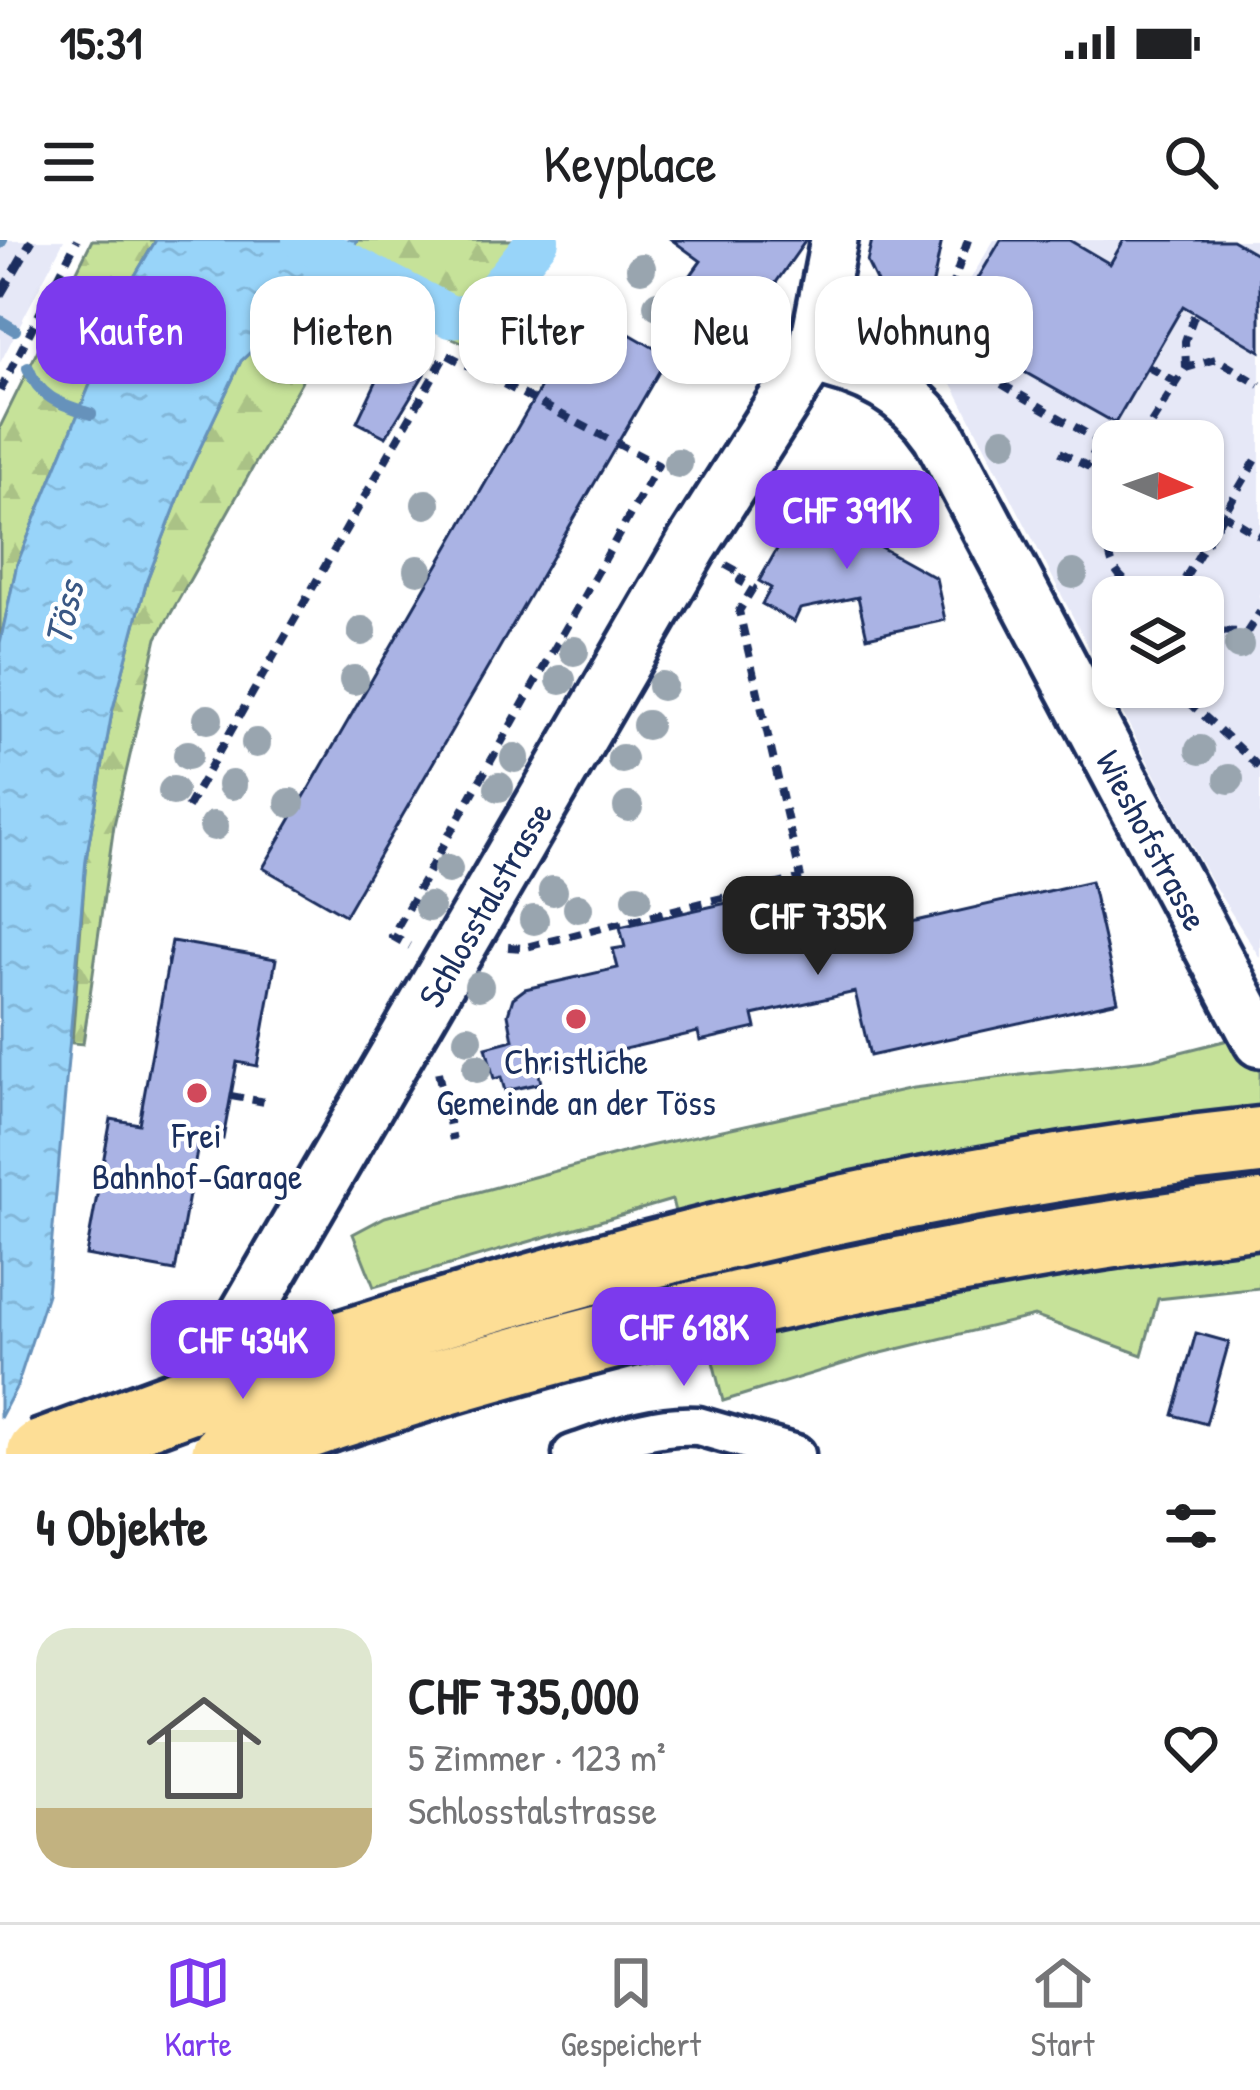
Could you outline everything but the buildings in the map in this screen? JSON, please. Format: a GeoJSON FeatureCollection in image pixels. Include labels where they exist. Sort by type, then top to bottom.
{"type":"FeatureCollection","features":[{"type":"Feature","properties":{"kind":"highway"},"geometry":{"type":"LineString","coordinates":[[40,1454],[307,1356],[576,1274],[780,1222],[985,1180],[1243,1143]]}},
{"type":"Feature","properties":{"kind":"highway"},"geometry":{"type":"LineString","coordinates":[[193,1440],[328,1418],[492,1367],[794,1292],[998,1252],[1260,1214]]}},
{"type":"Feature","properties":{"kind":"main road","name":"Schlosstalstrasse"},"geometry":{"type":"LineString","coordinates":[[193,1440],[442,944],[811,358]]}},
{"type":"Feature","properties":{"kind":"main road","name":"Wieshofstrasse"},"geometry":{"type":"LineString","coordinates":[[811,358],[842,363],[898,390],[922,410],[939,435],[1260,1041]]}},
{"type":"Feature","properties":{"kind":"street"},"geometry":{"type":"LineString","coordinates":[[811,358],[834,240]]}},
{"type":"Feature","properties":{"kind":"street"},"geometry":{"type":"LineString","coordinates":[[572,1454],[644,1430],[682,1425],[796,1454]]}},
{"type":"Feature","properties":{"kind":"street"},"geometry":{"type":"LineString","coordinates":[[193,1440],[258,1454]]}},
{"type":"Feature","properties":{"kind":"path"},"geometry":{"type":"LineString","coordinates":[[0,391],[77,240]]}},
{"type":"Feature","properties":{"kind":"path"},"geometry":{"type":"LineString","coordinates":[[968,240],[950,295],[921,354],[986,375],[1092,437]]}},
{"type":"Feature","properties":{"kind":"path"},"geometry":{"type":"LineString","coordinates":[[1186,368],[1185,341],[1195,313]]}},
{"type":"Feature","properties":{"kind":"path"},"geometry":{"type":"LineString","coordinates":[[187,808],[446,353],[658,465],[392,936],[522,948],[803,878],[739,611],[753,588],[740,580],[744,574],[719,562]]}},
{"type":"Feature","properties":{"kind":"path"},"geometry":{"type":"LineString","coordinates":[[1152,420],[1186,368],[1216,359],[1260,385]]}},
{"type":"Feature","properties":{"kind":"path"},"geometry":{"type":"LineString","coordinates":[[1148,367],[1175,382]]}},
{"type":"Feature","properties":{"kind":"path"},"geometry":{"type":"LineString","coordinates":[[1060,452],[1087,466],[1092,457]]}},
{"type":"Feature","properties":{"kind":"path"},"geometry":{"type":"LineString","coordinates":[[1260,453],[1224,515],[1260,536]]}},
{"type":"Feature","properties":{"kind":"path"},"geometry":{"type":"LineString","coordinates":[[632,511],[647,519]]}},
{"type":"Feature","properties":{"kind":"path"},"geometry":{"type":"LineString","coordinates":[[1224,631],[1247,632],[1260,612]]}},
{"type":"Feature","properties":{"kind":"path"},"geometry":{"type":"LineString","coordinates":[[1196,708],[1260,768]]}},
{"type":"Feature","properties":{"kind":"path"},"geometry":{"type":"LineString","coordinates":[[434,1058],[454,1140]]}},
{"type":"Feature","properties":{"kind":"path"},"geometry":{"type":"LineString","coordinates":[[230,1096],[265,1102]]}},
{"type":"Feature","properties":{"kind":"shaded area"},"geometry":{"type":"Polygon","coordinates":[[[0,240],[64,240],[45,276],[36,276],[36,294],[0,363],[0,240]]]}},
{"type":"Feature","properties":{"kind":"shaded area"},"geometry":{"type":"Polygon","coordinates":[[[994,240],[1260,240],[1260,958],[1211,881],[1120,708],[1224,708],[1224,576],[1092,576],[1092,654],[951,384],[1033,384],[1033,276],[972,276],[994,240]]]}},
{"type":"Feature","properties":{"kind":"green space"},"geometry":{"type":"Polygon","coordinates":[[[92,240],[156,240],[135,276],[74,276],[92,240]]]}},
{"type":"Feature","properties":{"kind":"green space"},"geometry":{"type":"Polygon","coordinates":[[[357,240],[550,240],[528,276],[459,276],[459,341],[435,330],[435,276],[332,276],[345,264],[357,240]]]}},
{"type":"Feature","properties":{"kind":"green space"},"geometry":{"type":"Polygon","coordinates":[[[250,353],[250,384],[300,384],[157,638],[114,825],[83,1044],[72,1043],[86,859],[112,712],[147,580],[189,471],[241,361],[250,353]]]}},
{"type":"Feature","properties":{"kind":"green space"},"geometry":{"type":"Polygon","coordinates":[[[36,354],[36,384],[90,384],[17,564],[0,643],[0,427],[36,354]]]}},
{"type":"Feature","properties":{"kind":"green space"},"geometry":{"type":"Polygon","coordinates":[[[1260,1032],[1260,1288],[1158,1299],[1142,1355],[1034,1316],[869,1356],[723,1401],[672,1200],[374,1287],[353,1234],[385,1217],[645,1147],[913,1088],[1153,1059],[1260,1032]]]}},
{"type":"Feature","properties":{"kind":"water","name":"Töss"},"geometry":{"type":"Polygon","coordinates":[[[156,240],[357,240],[345,264],[332,276],[250,276],[250,353],[241,361],[189,471],[147,580],[112,712],[86,859],[47,1294],[17,1386],[0,1418],[0,643],[17,564],[90,384],[226,384],[226,276],[135,276],[156,240]]]}},
{"type":"Feature","properties":{"kind":"waterway"},"geometry":{"type":"LineString","coordinates":[[303,240],[451,317],[478,314],[538,240]]}},
{"type":"Feature","properties":{"kind":"waterway"},"geometry":{"type":"LineString","coordinates":[[0,321],[15,330]]}},
{"type":"Feature","properties":{"kind":"waterway"},"geometry":{"type":"LineString","coordinates":[[28,368],[45,394],[91,414]]}},
{"type":"Feature","properties":{"kind":"railway"},"geometry":{"type":"LineString","coordinates":[[0,295],[32,240]]}},
{"type":"Feature","properties":{"kind":"place","name":"Christliche Gemeinde an der Töss"},"geometry":{"type":"Point","coordinates":[576,1019]}},
{"type":"Feature","properties":{"kind":"place","name":"Frei Bahnhof-Garage"},"geometry":{"type":"Point","coordinates":[197,1093]}}]}
